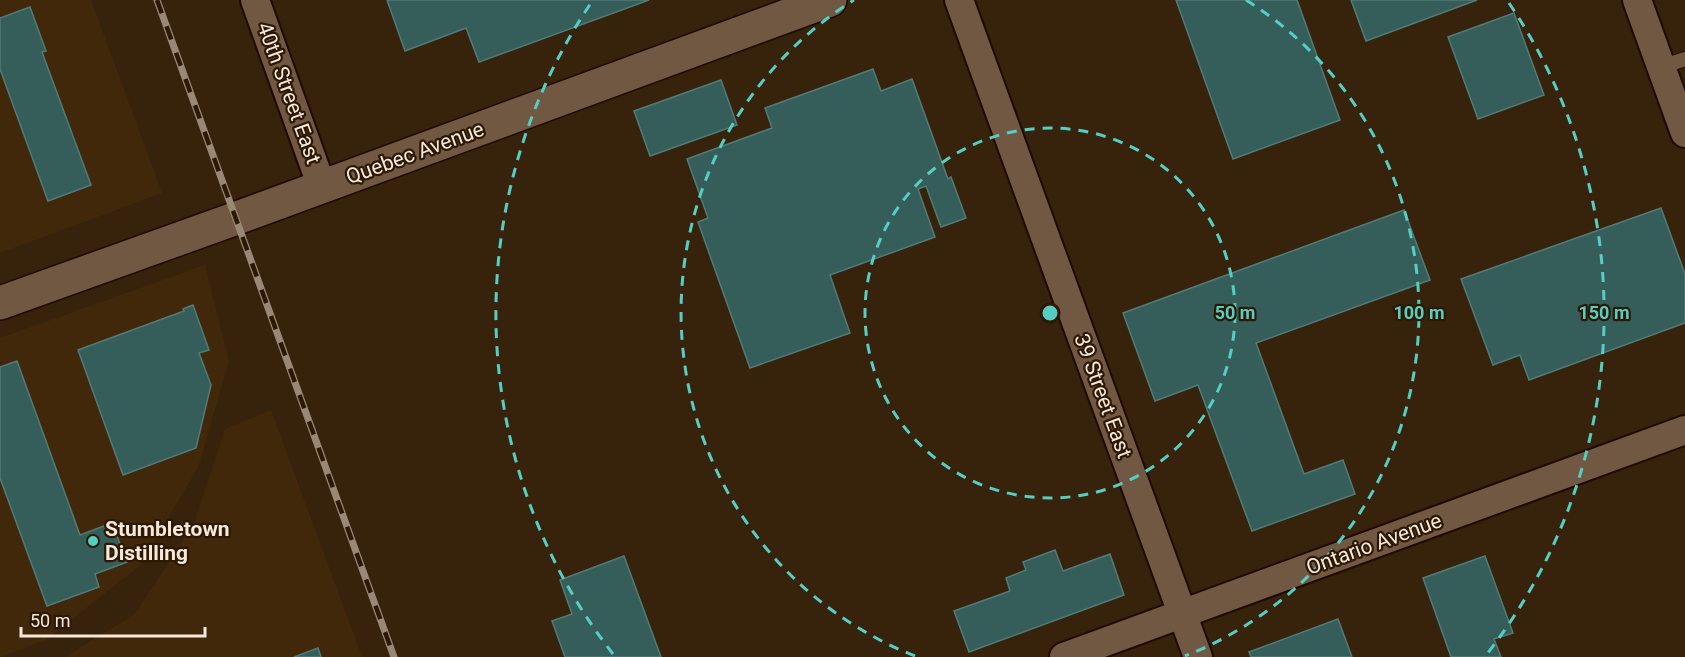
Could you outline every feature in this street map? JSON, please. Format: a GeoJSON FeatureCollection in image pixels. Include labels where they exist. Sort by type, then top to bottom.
{"type":"FeatureCollection","features":[{"type":"Feature","properties":{"kind":"street","name":"40th Street East"},"geometry":{"type":"LineString","coordinates":[[255,0],[322,187]]}},
{"type":"Feature","properties":{"kind":"street","name":"Quebec Avenue"},"geometry":{"type":"LineString","coordinates":[[0,303],[830,0]]}},
{"type":"Feature","properties":{"kind":"street","name":"39 Street East"},"geometry":{"type":"LineString","coordinates":[[959,0],[1198,657]]}},
{"type":"Feature","properties":{"kind":"street"},"geometry":{"type":"LineString","coordinates":[[1637,0],[1673,63],[1685,133]]}},
{"type":"Feature","properties":{"kind":"street","name":"Ontario Avenue"},"geometry":{"type":"LineString","coordinates":[[1064,657],[1685,430]]}},
{"type":"Feature","properties":{"kind":"shaded area"},"geometry":{"type":"Polygon","coordinates":[[[0,0],[91,0],[162,193],[0,253],[0,0]]]}},
{"type":"Feature","properties":{"kind":"shaded area"},"geometry":{"type":"Polygon","coordinates":[[[205,265],[229,361],[198,468],[139,566],[46,640],[0,657],[0,338],[205,265]]]}},
{"type":"Feature","properties":{"kind":"shaded area"},"geometry":{"type":"Polygon","coordinates":[[[271,410],[362,657],[65,657],[135,614],[194,523],[225,429],[271,410]]]}},
{"type":"Feature","properties":{"kind":"building"},"geometry":{"type":"Polygon","coordinates":[[[387,0],[649,0],[479,62],[466,28],[405,51],[387,0]]]}},
{"type":"Feature","properties":{"kind":"building"},"geometry":{"type":"Polygon","coordinates":[[[1176,0],[1297,0],[1340,120],[1233,159],[1176,0]]]}},
{"type":"Feature","properties":{"kind":"building"},"geometry":{"type":"Polygon","coordinates":[[[1351,0],[1477,0],[1366,41],[1351,0]]]}},
{"type":"Feature","properties":{"kind":"building"},"geometry":{"type":"Polygon","coordinates":[[[30,7],[46,51],[42,52],[91,185],[48,201],[0,69],[0,18],[30,7]]]}},
{"type":"Feature","properties":{"kind":"building"},"geometry":{"type":"Polygon","coordinates":[[[1514,13],[1544,95],[1478,119],[1448,37],[1514,13]]]}},
{"type":"Feature","properties":{"kind":"building"},"geometry":{"type":"Polygon","coordinates":[[[873,69],[881,91],[912,79],[948,179],[951,177],[966,218],[941,227],[926,186],[918,189],[935,237],[830,275],[850,333],[750,368],[698,222],[708,218],[687,159],[772,128],[765,108],[873,69]]]}},
{"type":"Feature","properties":{"kind":"building"},"geometry":{"type":"Polygon","coordinates":[[[721,80],[737,125],[650,156],[634,111],[721,80]]]}},
{"type":"Feature","properties":{"kind":"building"},"geometry":{"type":"Polygon","coordinates":[[[1661,208],[1685,274],[1685,323],[1529,380],[1520,355],[1493,365],[1461,279],[1661,208]]]}},
{"type":"Feature","properties":{"kind":"building"},"geometry":{"type":"Polygon","coordinates":[[[1404,210],[1430,280],[1256,343],[1304,474],[1343,460],[1355,494],[1252,531],[1198,385],[1155,401],[1123,313],[1404,210]]]}},
{"type":"Feature","properties":{"kind":"building"},"geometry":{"type":"Polygon","coordinates":[[[193,305],[209,350],[199,353],[211,385],[196,448],[123,475],[78,350],[184,311],[183,309],[193,305]]]}},
{"type":"Feature","properties":{"kind":"building"},"geometry":{"type":"Polygon","coordinates":[[[17,361],[80,535],[112,523],[127,562],[95,574],[99,587],[47,606],[0,478],[0,367],[17,361]]]}},
{"type":"Feature","properties":{"kind":"building"},"geometry":{"type":"Polygon","coordinates":[[[1055,550],[1063,571],[1110,554],[1124,595],[969,652],[954,611],[1010,591],[1006,578],[1026,570],[1023,562],[1055,550]]]}},
{"type":"Feature","properties":{"kind":"building"},"geometry":{"type":"Polygon","coordinates":[[[624,556],[661,657],[565,657],[552,621],[572,614],[560,580],[624,556]]]}},
{"type":"Feature","properties":{"kind":"building"},"geometry":{"type":"Polygon","coordinates":[[[1485,556],[1513,633],[1494,639],[1501,657],[1451,657],[1423,578],[1485,556]]]}},
{"type":"Feature","properties":{"kind":"building"},"geometry":{"type":"Polygon","coordinates":[[[1338,619],[1352,657],[1251,657],[1249,652],[1338,619]]]}},
{"type":"Feature","properties":{"kind":"building"},"geometry":{"type":"Polygon","coordinates":[[[318,648],[321,657],[294,657],[318,648]]]}},
{"type":"Feature","properties":{"kind":"railway"},"geometry":{"type":"LineString","coordinates":[[157,0],[394,657]]}},
{"type":"Feature","properties":{"kind":"place","name":"Stumbletown Distilling"},"geometry":{"type":"Point","coordinates":[93,541]}}]}
